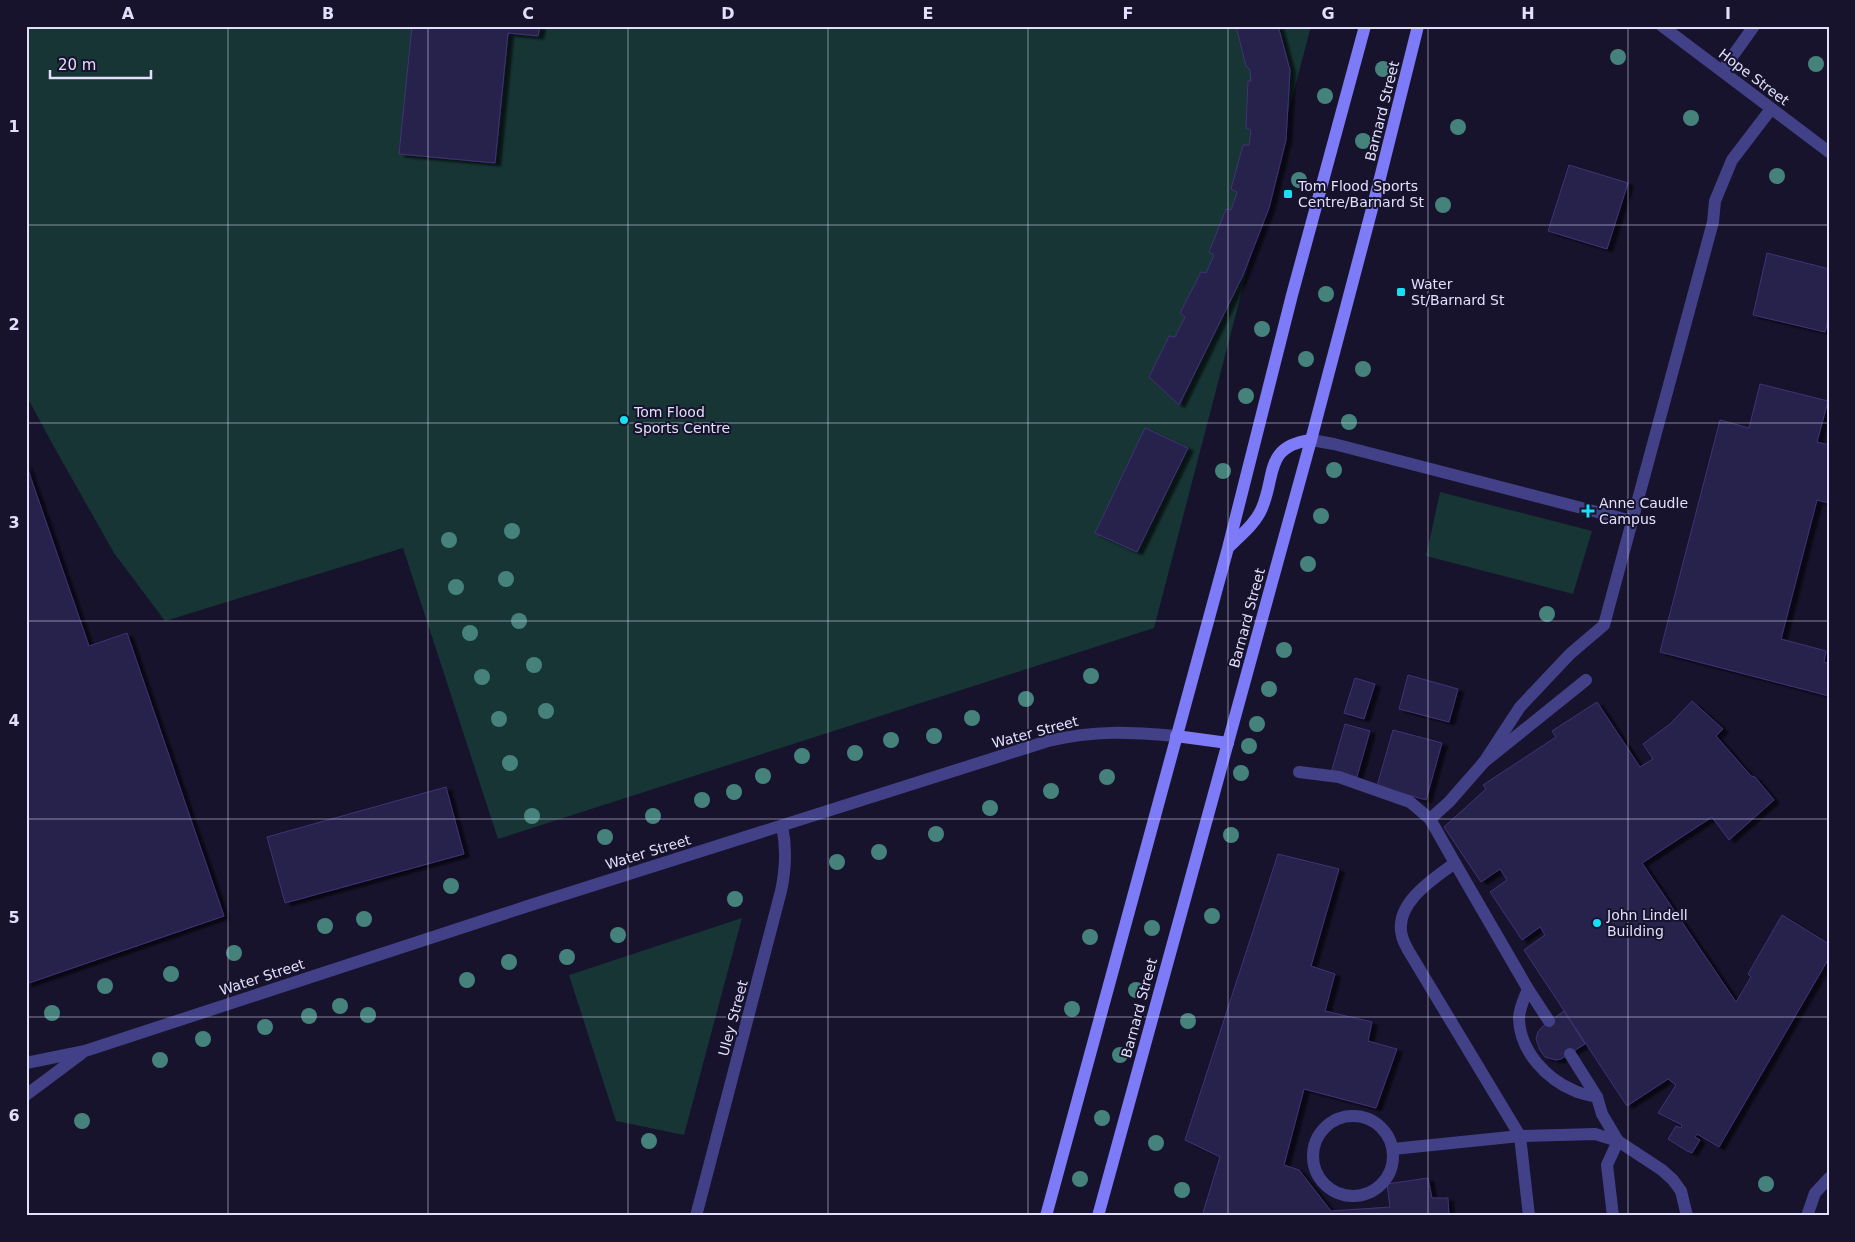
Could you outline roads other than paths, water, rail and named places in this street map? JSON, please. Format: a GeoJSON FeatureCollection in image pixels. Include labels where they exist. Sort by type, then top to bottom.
{"type":"FeatureCollection","features":[{"type":"Feature","properties":{"kind":"main road"},"geometry":{"type":"LineString","coordinates":[[1046,1216],[1228,548],[1292,295],[1365,26]]}},
{"type":"Feature","properties":{"kind":"main road","name":"Barnard Street"},"geometry":{"type":"LineString","coordinates":[[1098,1216],[1311,440],[1418,26]]}},
{"type":"Feature","properties":{"kind":"main road"},"geometry":{"type":"LineString","coordinates":[[1228,548],[1256,519],[1262,508],[1274,461],[1286,448],[1299,442],[1311,440]]}},
{"type":"Feature","properties":{"kind":"main road","name":"Water Street"},"geometry":{"type":"LineString","coordinates":[[1176,736],[1228,743]]}},
{"type":"Feature","properties":{"kind":"street","name":"Hope Street"},"geometry":{"type":"LineString","coordinates":[[1662,26],[1829,152]]}},
{"type":"Feature","properties":{"kind":"street"},"geometry":{"type":"LineString","coordinates":[[1722,71],[1754,26]]}},
{"type":"Feature","properties":{"kind":"street"},"geometry":{"type":"LineString","coordinates":[[1430,819],[1449,802],[1484,762],[1520,707],[1570,654],[1604,625],[1713,222],[1715,201],[1732,160],[1771,108]]}},
{"type":"Feature","properties":{"kind":"street"},"geometry":{"type":"LineString","coordinates":[[1311,440],[1334,444],[1632,522]]}},
{"type":"Feature","properties":{"kind":"street"},"geometry":{"type":"LineString","coordinates":[[1484,762],[1586,680]]}},
{"type":"Feature","properties":{"kind":"street","name":"Water Street"},"geometry":{"type":"LineString","coordinates":[[26,1063],[85,1051],[539,902],[1027,747],[1076,734],[1103,732],[1176,736]]}},
{"type":"Feature","properties":{"kind":"street"},"geometry":{"type":"LineString","coordinates":[[1298,772],[1339,777],[1410,802],[1430,819],[1528,990],[1549,1021]]}},
{"type":"Feature","properties":{"kind":"street","name":"Uley Street"},"geometry":{"type":"LineString","coordinates":[[696,1216],[781,890],[786,867],[782,826]]}},
{"type":"Feature","properties":{"kind":"street"},"geometry":{"type":"LineString","coordinates":[[1455,863],[1413,897],[1402,915],[1401,934],[1408,950],[1520,1136],[1529,1216]]}},
{"type":"Feature","properties":{"kind":"street"},"geometry":{"type":"LineString","coordinates":[[1528,990],[1522,1002],[1519,1017],[1521,1032],[1534,1059],[1544,1072],[1558,1083],[1576,1092],[1597,1097]]}},
{"type":"Feature","properties":{"kind":"street","name":"Water Street"},"geometry":{"type":"LineString","coordinates":[[26,1095],[85,1051]]}},
{"type":"Feature","properties":{"kind":"street"},"geometry":{"type":"LineString","coordinates":[[1570,1054],[1597,1097],[1602,1114],[1618,1141]]}},
{"type":"Feature","properties":{"kind":"street"},"geometry":{"type":"LineString","coordinates":[[1357,1116],[1370,1119],[1381,1126],[1389,1136],[1393,1149],[1393,1162],[1389,1175],[1381,1185],[1370,1192],[1357,1196],[1331,1189],[1322,1180],[1315,1168],[1313,1155],[1316,1142],[1322,1130],[1332,1122],[1344,1117],[1357,1116]]}},
{"type":"Feature","properties":{"kind":"street"},"geometry":{"type":"LineString","coordinates":[[1393,1149],[1520,1136],[1595,1134],[1618,1141],[1674,1180],[1681,1191],[1687,1216]]}},
{"type":"Feature","properties":{"kind":"street"},"geometry":{"type":"LineString","coordinates":[[1613,1216],[1607,1165],[1618,1141]]}},
{"type":"Feature","properties":{"kind":"street"},"geometry":{"type":"LineString","coordinates":[[1807,1216],[1815,1193],[1829,1178]]}},
{"type":"Feature","properties":{"kind":"place","name":"Tom Flood Sports Centre/Barnard St"},"geometry":{"type":"Point","coordinates":[1288,194]}},
{"type":"Feature","properties":{"kind":"place","name":"Water St/Barnard St"},"geometry":{"type":"Point","coordinates":[1401,292]}},
{"type":"Feature","properties":{"kind":"place","name":"Tom Flood Sports Centre"},"geometry":{"type":"Point","coordinates":[624,420]}},
{"type":"Feature","properties":{"kind":"place","name":"Anne Caudle Campus"},"geometry":{"type":"Point","coordinates":[1588,511]}},
{"type":"Feature","properties":{"kind":"place","name":"John Lindell Building"},"geometry":{"type":"Point","coordinates":[1597,923]}}]}
